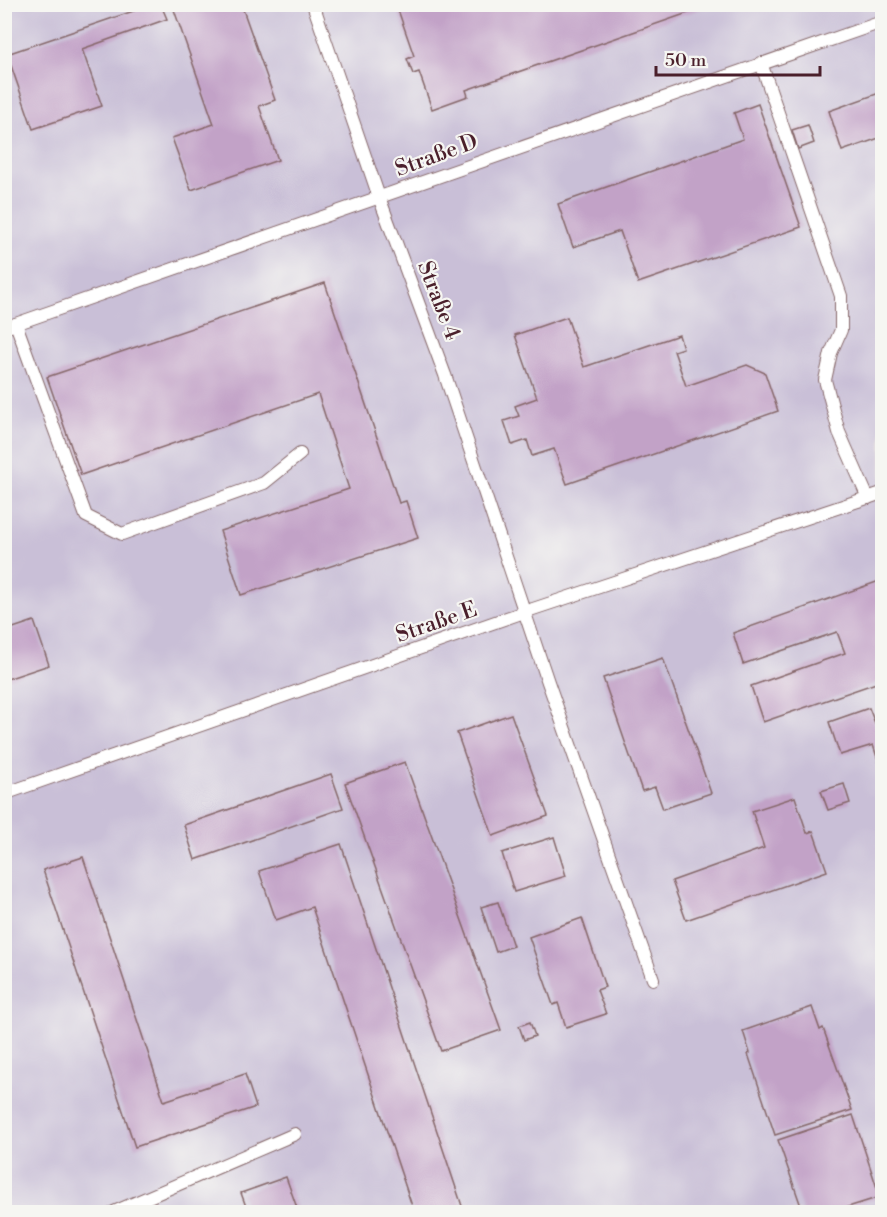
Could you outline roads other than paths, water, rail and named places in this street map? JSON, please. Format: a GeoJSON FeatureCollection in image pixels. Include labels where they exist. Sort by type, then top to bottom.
{"type":"FeatureCollection","features":[{"type":"Feature","properties":{"kind":"lane","name":"Straße 4"},"geometry":{"type":"LineString","coordinates":[[313,4],[379,197],[445,375],[524,612],[653,979]]}},
{"type":"Feature","properties":{"kind":"lane","name":"Straße D"},"geometry":{"type":"LineString","coordinates":[[10,326],[882,22]]}},
{"type":"Feature","properties":{"kind":"lane"},"geometry":{"type":"LineString","coordinates":[[761,63],[841,297],[841,330],[831,353],[825,380],[839,432],[868,498]]}},
{"type":"Feature","properties":{"kind":"lane"},"geometry":{"type":"LineString","coordinates":[[10,326],[86,516],[122,534],[264,483],[300,454]]}},
{"type":"Feature","properties":{"kind":"lane","name":"Straße E"},"geometry":{"type":"LineString","coordinates":[[4,794],[524,612],[882,493]]}},
{"type":"Feature","properties":{"kind":"lane"},"geometry":{"type":"LineString","coordinates":[[114,1212],[295,1134]]}}]}
